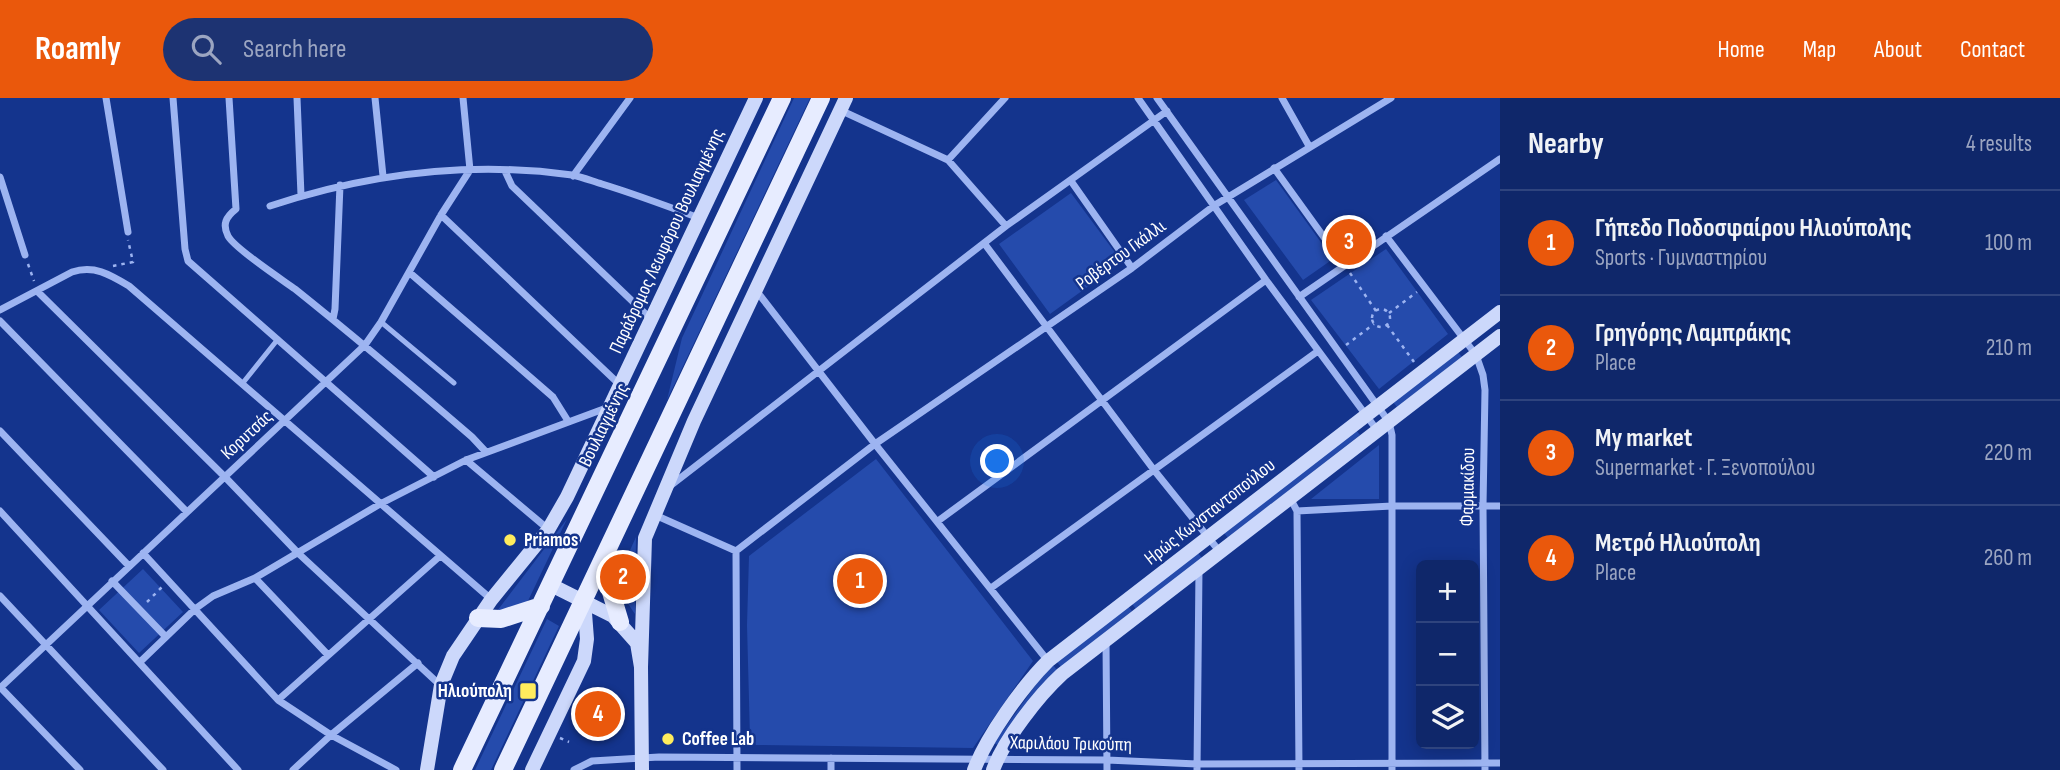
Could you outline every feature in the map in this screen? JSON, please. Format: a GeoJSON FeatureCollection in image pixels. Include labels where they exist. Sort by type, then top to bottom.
{"type":"FeatureCollection","features":[{"type":"Feature","properties":{"kind":"main road","name":"Βουλιαγμένης"},"geometry":{"type":"LineString","coordinates":[[462,770],[782,98]]}},
{"type":"Feature","properties":{"kind":"main road"},"geometry":{"type":"LineString","coordinates":[[503,770],[821,98]]}},
{"type":"Feature","properties":{"kind":"main road"},"geometry":{"type":"LineString","coordinates":[[602,562],[620,622]]}},
{"type":"Feature","properties":{"kind":"main road"},"geometry":{"type":"LineString","coordinates":[[478,618],[501,619],[541,606]]}},
{"type":"Feature","properties":{"kind":"street"},"geometry":{"type":"LineString","coordinates":[[106,98],[128,232]]}},
{"type":"Feature","properties":{"kind":"street"},"geometry":{"type":"LineString","coordinates":[[173,98],[188,261],[434,477]]}},
{"type":"Feature","properties":{"kind":"street"},"geometry":{"type":"LineString","coordinates":[[229,98],[236,209],[226,217],[224,225],[228,237],[236,246],[365,345],[486,452]]}},
{"type":"Feature","properties":{"kind":"street"},"geometry":{"type":"LineString","coordinates":[[297,98],[301,195]]}},
{"type":"Feature","properties":{"kind":"street"},"geometry":{"type":"LineString","coordinates":[[376,98],[383,176]]}},
{"type":"Feature","properties":{"kind":"street"},"geometry":{"type":"LineString","coordinates":[[463,98],[470,170]]}},
{"type":"Feature","properties":{"kind":"street"},"geometry":{"type":"LineString","coordinates":[[573,176],[631,98]]}},
{"type":"Feature","properties":{"kind":"street","name":"Παράδρομος Λεωφόρου Βουλιαγμένης"},"geometry":{"type":"LineString","coordinates":[[427,770],[441,685],[453,656],[491,600],[548,530],[611,407],[756,98]]}},
{"type":"Feature","properties":{"kind":"street"},"geometry":{"type":"LineString","coordinates":[[948,160],[1005,98]]}},
{"type":"Feature","properties":{"kind":"street"},"geometry":{"type":"LineString","coordinates":[[1138,98],[1318,351],[1386,429],[1392,506],[1392,767]]}},
{"type":"Feature","properties":{"kind":"street"},"geometry":{"type":"LineString","coordinates":[[1157,98],[1338,351],[1372,411],[1386,429]]}},
{"type":"Feature","properties":{"kind":"street"},"geometry":{"type":"LineString","coordinates":[[1282,98],[1310,146]]}},
{"type":"Feature","properties":{"kind":"street","name":"Ροβέρτου Γκάλλι"},"geometry":{"type":"LineString","coordinates":[[736,551],[875,444],[1132,268],[1215,205],[1391,98]]}},
{"type":"Feature","properties":{"kind":"street"},"geometry":{"type":"LineString","coordinates":[[641,764],[645,538],[754,289],[843,104],[948,160],[1006,226]]}},
{"type":"Feature","properties":{"kind":"street"},"geometry":{"type":"LineString","coordinates":[[665,489],[1006,226],[1167,111]]}},
{"type":"Feature","properties":{"kind":"street"},"geometry":{"type":"LineString","coordinates":[[1298,297],[1500,159]]}},
{"type":"Feature","properties":{"kind":"street"},"geometry":{"type":"LineString","coordinates":[[1274,167],[1344,265]]}},
{"type":"Feature","properties":{"kind":"street"},"geometry":{"type":"LineString","coordinates":[[270,205],[383,176],[470,170],[505,171],[573,176],[640,196],[699,219]]}},
{"type":"Feature","properties":{"kind":"street","name":"Κορυτσάς"},"geometry":{"type":"LineString","coordinates":[[0,688],[365,345],[381,323],[470,170]]}},
{"type":"Feature","properties":{"kind":"street"},"geometry":{"type":"LineString","coordinates":[[505,171],[512,186],[652,321]]}},
{"type":"Feature","properties":{"kind":"street"},"geometry":{"type":"LineString","coordinates":[[0,177],[25,255]]}},
{"type":"Feature","properties":{"kind":"street"},"geometry":{"type":"LineString","coordinates":[[1071,181],[1132,268]]}},
{"type":"Feature","properties":{"kind":"street"},"geometry":{"type":"LineString","coordinates":[[333,319],[340,185]]}},
{"type":"Feature","properties":{"kind":"street"},"geometry":{"type":"LineString","coordinates":[[442,215],[621,386]]}},
{"type":"Feature","properties":{"kind":"street","name":"Φαρμακίδου"},"geometry":{"type":"LineString","coordinates":[[1386,236],[1476,355],[1483,375],[1485,766]]}},
{"type":"Feature","properties":{"kind":"street"},"geometry":{"type":"LineString","coordinates":[[984,243],[1102,402],[1220,552]]}},
{"type":"Feature","properties":{"kind":"street"},"geometry":{"type":"LineString","coordinates":[[0,310],[84,268],[100,271],[128,286],[491,600]]}},
{"type":"Feature","properties":{"kind":"street"},"geometry":{"type":"LineString","coordinates":[[410,273],[553,397],[568,421]]}},
{"type":"Feature","properties":{"kind":"street"},"geometry":{"type":"LineString","coordinates":[[938,521],[1266,280]]}},
{"type":"Feature","properties":{"kind":"street"},"geometry":{"type":"LineString","coordinates":[[754,289],[1048,661]]}},
{"type":"Feature","properties":{"kind":"street"},"geometry":{"type":"LineString","coordinates":[[37,291],[298,553],[441,685]]}},
{"type":"Feature","properties":{"kind":"street","name":"Ηρώς Κωνσταντοπούλου"},"geometry":{"type":"LineString","coordinates":[[976,764],[1029,683],[1048,661],[1500,312]]}},
{"type":"Feature","properties":{"kind":"street"},"geometry":{"type":"LineString","coordinates":[[0,321],[187,512]]}},
{"type":"Feature","properties":{"kind":"street","name":"Ηρώς Κωνσταντοπούλου"},"geometry":{"type":"LineString","coordinates":[[995,764],[1050,685],[1220,552],[1294,505],[1500,336]]}},
{"type":"Feature","properties":{"kind":"street"},"geometry":{"type":"LineString","coordinates":[[991,588],[1318,351]]}},
{"type":"Feature","properties":{"kind":"street"},"geometry":{"type":"LineString","coordinates":[[141,662],[195,609],[213,596],[255,578],[380,504],[466,460],[611,407]]}},
{"type":"Feature","properties":{"kind":"street"},"geometry":{"type":"LineString","coordinates":[[0,431],[129,566]]}},
{"type":"Feature","properties":{"kind":"street"},"geometry":{"type":"LineString","coordinates":[[466,460],[548,530]]}},
{"type":"Feature","properties":{"kind":"street"},"geometry":{"type":"LineString","coordinates":[[1299,767],[1294,505],[1500,506]]}},
{"type":"Feature","properties":{"kind":"street"},"geometry":{"type":"LineString","coordinates":[[0,511],[238,770]]}},
{"type":"Feature","properties":{"kind":"street"},"geometry":{"type":"LineString","coordinates":[[655,515],[736,551],[737,770]]}},
{"type":"Feature","properties":{"kind":"street"},"geometry":{"type":"LineString","coordinates":[[143,553],[278,700],[331,735],[396,770]]}},
{"type":"Feature","properties":{"kind":"street"},"geometry":{"type":"LineString","coordinates":[[278,700],[440,556]]}},
{"type":"Feature","properties":{"kind":"street"},"geometry":{"type":"LineString","coordinates":[[1197,767],[1199,568]]}},
{"type":"Feature","properties":{"kind":"street"},"geometry":{"type":"LineString","coordinates":[[255,578],[328,655]]}},
{"type":"Feature","properties":{"kind":"street"},"geometry":{"type":"LineString","coordinates":[[112,581],[166,637]]}},
{"type":"Feature","properties":{"kind":"street"},"geometry":{"type":"LineString","coordinates":[[551,585],[584,600],[620,622],[637,643],[641,667]]}},
{"type":"Feature","properties":{"kind":"street"},"geometry":{"type":"LineString","coordinates":[[0,596],[163,770]]}},
{"type":"Feature","properties":{"kind":"street"},"geometry":{"type":"LineString","coordinates":[[532,770],[584,661],[584,600]]}},
{"type":"Feature","properties":{"kind":"street"},"geometry":{"type":"LineString","coordinates":[[1106,641],[1107,770]]}},
{"type":"Feature","properties":{"kind":"street"},"geometry":{"type":"LineString","coordinates":[[293,770],[418,663]]}},
{"type":"Feature","properties":{"kind":"street"},"geometry":{"type":"LineString","coordinates":[[0,688],[80,770]]}},
{"type":"Feature","properties":{"kind":"street","name":"Χαριλάου Τρικούπη"},"geometry":{"type":"LineString","coordinates":[[574,770],[592,761],[641,764],[737,757],[976,764],[1107,760],[1197,767],[1485,766],[1500,763]]}},
{"type":"Feature","properties":{"kind":"street"},"geometry":{"type":"LineString","coordinates":[[831,758],[831,770]]}},
{"type":"Feature","properties":{"kind":"lane"},"geometry":{"type":"LineString","coordinates":[[381,323],[454,383]]}},
{"type":"Feature","properties":{"kind":"lane"},"geometry":{"type":"LineString","coordinates":[[242,384],[278,339]]}},
{"type":"Feature","properties":{"kind":"path"},"geometry":{"type":"LineString","coordinates":[[100,271],[133,262],[128,232]]}},
{"type":"Feature","properties":{"kind":"path"},"geometry":{"type":"LineString","coordinates":[[25,255],[37,291]]}},
{"type":"Feature","properties":{"kind":"path"},"geometry":{"type":"LineString","coordinates":[[1344,265],[1376,311]]}},
{"type":"Feature","properties":{"kind":"path"},"geometry":{"type":"LineString","coordinates":[[1389,313],[1424,287]]}},
{"type":"Feature","properties":{"kind":"path"},"geometry":{"type":"LineString","coordinates":[[1384,309],[1389,313],[1387,325],[1379,327],[1374,324],[1372,318],[1376,311],[1384,309]]}},
{"type":"Feature","properties":{"kind":"path"},"geometry":{"type":"LineString","coordinates":[[1338,351],[1374,324]]}},
{"type":"Feature","properties":{"kind":"path"},"geometry":{"type":"LineString","coordinates":[[1387,325],[1422,373]]}},
{"type":"Feature","properties":{"kind":"path"},"geometry":{"type":"LineString","coordinates":[[139,609],[170,580]]}},
{"type":"Feature","properties":{"kind":"path"},"geometry":{"type":"LineString","coordinates":[[561,734],[560,738],[569,742]]}},
{"type":"Feature","properties":{"kind":"shaded area"},"geometry":{"type":"Polygon","coordinates":[[[794,98],[810,98],[667,400],[682,338],[794,98]]]}},
{"type":"Feature","properties":{"kind":"shaded area"},"geometry":{"type":"Polygon","coordinates":[[[1276,180],[1333,259],[1303,280],[1244,200],[1276,180]]]}},
{"type":"Feature","properties":{"kind":"shaded area"},"geometry":{"type":"Polygon","coordinates":[[[1071,193],[1122,262],[1050,314],[999,244],[1071,193]]]}},
{"type":"Feature","properties":{"kind":"shaded area"},"geometry":{"type":"Polygon","coordinates":[[[1386,249],[1448,334],[1379,389],[1311,300],[1386,249]]]}},
{"type":"Feature","properties":{"kind":"shaded area"},"geometry":{"type":"Polygon","coordinates":[[[1458,352],[1462,357],[1397,407],[1393,402],[1458,352]]]}},
{"type":"Feature","properties":{"kind":"shaded area"},"geometry":{"type":"Polygon","coordinates":[[[1356,430],[1360,435],[1228,538],[1224,533],[1356,430]]]}},
{"type":"Feature","properties":{"kind":"shaded area"},"geometry":{"type":"Polygon","coordinates":[[[1379,445],[1379,499],[1311,499],[1379,445]]]}},
{"type":"Feature","properties":{"kind":"shaded area"},"geometry":{"type":"Polygon","coordinates":[[[876,459],[1033,661],[973,748],[756,745],[750,738],[747,625],[749,556],[876,459]]]}},
{"type":"Feature","properties":{"kind":"shaded area"},"geometry":{"type":"Polygon","coordinates":[[[567,519],[526,605],[497,611],[567,519]]]}},
{"type":"Feature","properties":{"kind":"shaded area"},"geometry":{"type":"Polygon","coordinates":[[[636,537],[635,614],[622,592],[620,576],[636,537]]]}},
{"type":"Feature","properties":{"kind":"shaded area"},"geometry":{"type":"Polygon","coordinates":[[[1198,553],[1202,558],[1136,609],[1132,604],[1198,553]]]}},
{"type":"Feature","properties":{"kind":"shaded area"},"geometry":{"type":"Polygon","coordinates":[[[143,569],[183,612],[139,653],[99,610],[143,569]]]}},
{"type":"Feature","properties":{"kind":"shaded area"},"geometry":{"type":"Polygon","coordinates":[[[1128,606],[1132,611],[1061,667],[1057,662],[1128,606]]]}},
{"type":"Feature","properties":{"kind":"shaded area"},"geometry":{"type":"Polygon","coordinates":[[[547,619],[559,626],[491,770],[475,770],[547,619]]]}},
{"type":"Feature","properties":{"kind":"shaded area"},"geometry":{"type":"Polygon","coordinates":[[[1053,665],[1057,670],[1000,746],[994,743],[1037,683],[1053,665]]]}},
{"type":"Feature","properties":{"kind":"place","name":"My market"},"geometry":{"type":"Point","coordinates":[1349,242]}},
{"type":"Feature","properties":{"kind":"place","name":"Priamos"},"geometry":{"type":"Point","coordinates":[510,540]}},
{"type":"Feature","properties":{"kind":"place","name":"Γρηγόρης Λαμπράκης"},"geometry":{"type":"Point","coordinates":[623,577]}},
{"type":"Feature","properties":{"kind":"place","name":"Γήπεδο Ποδοσφαίρου Ηλιούπολης"},"geometry":{"type":"Point","coordinates":[860,581]}},
{"type":"Feature","properties":{"kind":"place","name":"Ηλιούπολη"},"geometry":{"type":"Point","coordinates":[528,691]}},
{"type":"Feature","properties":{"kind":"place","name":"Μετρό Ηλιούπολη"},"geometry":{"type":"Point","coordinates":[598,714]}},
{"type":"Feature","properties":{"kind":"place","name":"Coffee Lab"},"geometry":{"type":"Point","coordinates":[668,739]}}]}
